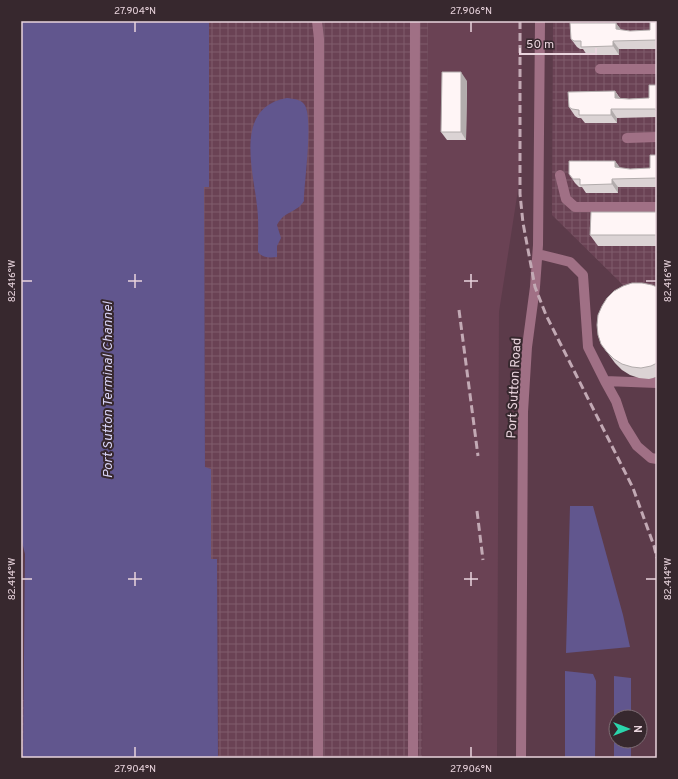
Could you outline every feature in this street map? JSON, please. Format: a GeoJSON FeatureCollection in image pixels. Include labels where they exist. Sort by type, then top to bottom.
{"type":"FeatureCollection","features":[{"type":"Feature","properties":{"kind":"street"},"geometry":{"type":"LineString","coordinates":[[317,21],[319,39],[318,758]]}},
{"type":"Feature","properties":{"kind":"street"},"geometry":{"type":"LineString","coordinates":[[413,758],[415,21]]}},
{"type":"Feature","properties":{"kind":"street","name":"Port Sutton Road"},"geometry":{"type":"LineString","coordinates":[[521,758],[523,391],[538,254],[540,21]]}},
{"type":"Feature","properties":{"kind":"street"},"geometry":{"type":"LineString","coordinates":[[600,69],[657,70]]}},
{"type":"Feature","properties":{"kind":"street"},"geometry":{"type":"LineString","coordinates":[[627,138],[657,138]]}},
{"type":"Feature","properties":{"kind":"street"},"geometry":{"type":"LineString","coordinates":[[560,176],[566,199],[575,207],[657,207]]}},
{"type":"Feature","properties":{"kind":"street"},"geometry":{"type":"LineString","coordinates":[[538,254],[570,262],[583,275],[588,347],[616,402],[624,425],[636,446],[651,458],[657,459]]}},
{"type":"Feature","properties":{"kind":"street"},"geometry":{"type":"LineString","coordinates":[[605,381],[657,382]]}},
{"type":"Feature","properties":{"kind":"shaded area"},"geometry":{"type":"Polygon","coordinates":[[[209,21],[428,21],[422,758],[218,758],[217,559],[211,559],[211,469],[205,468],[204,187],[209,187],[209,21]]]}},
{"type":"Feature","properties":{"kind":"shaded area"},"geometry":{"type":"Polygon","coordinates":[[[428,21],[522,21],[520,177],[499,312],[497,758],[422,758],[428,21]]]}},
{"type":"Feature","properties":{"kind":"shaded area"},"geometry":{"type":"Polygon","coordinates":[[[553,21],[657,21],[657,288],[625,287],[552,215],[553,21]]]}},
{"type":"Feature","properties":{"kind":"shaded area"},"geometry":{"type":"Polygon","coordinates":[[[21,700],[24,700],[24,758],[21,758],[21,700]]]}},
{"type":"Feature","properties":{"kind":"water","name":"Port Sutton Terminal Channel"},"geometry":{"type":"Polygon","coordinates":[[[21,21],[209,21],[209,187],[204,187],[205,467],[211,469],[211,559],[217,559],[218,758],[23,758],[25,554],[21,538],[21,21]]]}},
{"type":"Feature","properties":{"kind":"water"},"geometry":{"type":"Polygon","coordinates":[[[287,98],[300,101],[304,104],[307,111],[308,150],[304,201],[298,208],[280,220],[277,225],[281,238],[277,246],[277,257],[269,257],[258,252],[258,212],[251,158],[251,142],[253,126],[259,113],[270,104],[287,98]]]}},
{"type":"Feature","properties":{"kind":"water"},"geometry":{"type":"Polygon","coordinates":[[[570,506],[593,506],[623,615],[630,647],[566,653],[570,506]]]}},
{"type":"Feature","properties":{"kind":"water"},"geometry":{"type":"Polygon","coordinates":[[[565,671],[593,674],[596,681],[595,758],[565,758],[565,671]]]}},
{"type":"Feature","properties":{"kind":"water"},"geometry":{"type":"Polygon","coordinates":[[[614,676],[631,678],[631,709],[614,709],[614,676]]]}},
{"type":"Feature","properties":{"kind":"water"},"geometry":{"type":"Polygon","coordinates":[[[614,749],[631,749],[631,758],[614,758],[614,749]]]}},
{"type":"Feature","properties":{"kind":"building"},"geometry":{"type":"Polygon","coordinates":[[[650,21],[657,21],[657,40],[613,41],[613,46],[581,47],[581,41],[574,41],[571,39],[570,23],[616,23],[616,29],[630,31],[650,30],[650,21]]]}},
{"type":"Feature","properties":{"kind":"building"},"geometry":{"type":"Polygon","coordinates":[[[442,72],[461,72],[461,132],[441,132],[442,72]]]}},
{"type":"Feature","properties":{"kind":"building"},"geometry":{"type":"Polygon","coordinates":[[[649,85],[657,85],[657,111],[656,109],[611,109],[611,115],[579,115],[579,110],[569,107],[568,92],[615,91],[615,98],[649,98],[649,85]]]}},
{"type":"Feature","properties":{"kind":"building"},"geometry":{"type":"Polygon","coordinates":[[[650,155],[657,155],[657,178],[612,179],[612,184],[580,185],[580,179],[573,179],[569,174],[569,161],[615,161],[615,167],[630,169],[650,168],[650,155]]]}},
{"type":"Feature","properties":{"kind":"building"},"geometry":{"type":"Polygon","coordinates":[[[591,212],[657,212],[657,235],[590,235],[591,212]]]}},
{"type":"Feature","properties":{"kind":"building"},"geometry":{"type":"Polygon","coordinates":[[[632,283],[642,283],[657,287],[657,363],[641,368],[622,364],[614,359],[601,344],[598,335],[598,315],[607,298],[614,291],[632,283]]]}},
{"type":"Feature","properties":{"kind":"railway"},"geometry":{"type":"LineString","coordinates":[[520,21],[520,194],[523,223],[535,287],[546,315],[633,488],[657,558]]}},
{"type":"Feature","properties":{"kind":"railway"},"geometry":{"type":"LineString","coordinates":[[459,310],[478,456]]}},
{"type":"Feature","properties":{"kind":"railway"},"geometry":{"type":"LineString","coordinates":[[477,511],[483,560]]}}]}
